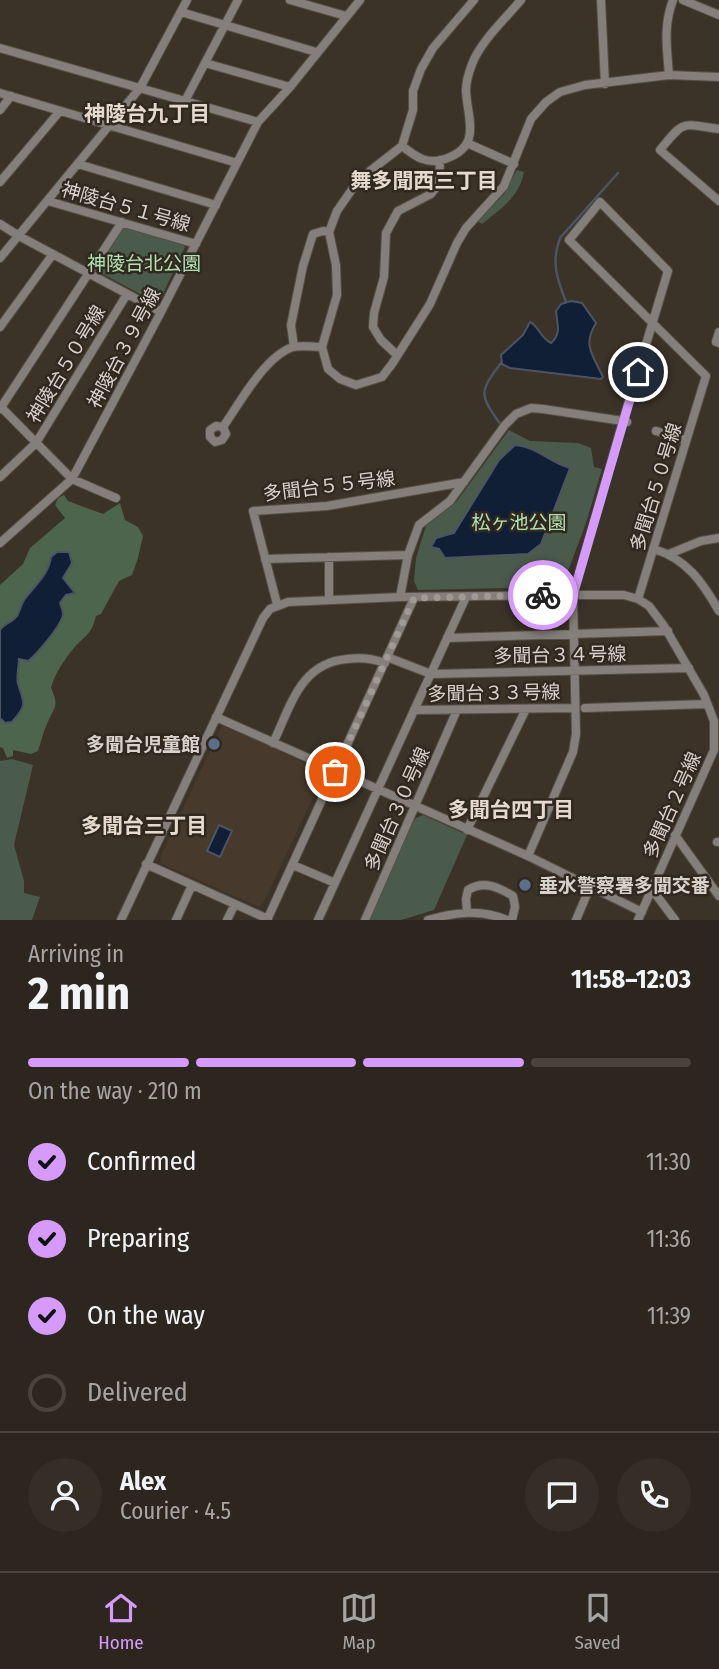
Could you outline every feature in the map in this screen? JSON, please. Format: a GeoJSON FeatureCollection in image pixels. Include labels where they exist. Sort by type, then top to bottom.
{"type":"FeatureCollection","features":[{"type":"Feature","properties":{"kind":"street"},"geometry":{"type":"LineString","coordinates":[[0,258],[140,88],[187,0]]}},
{"type":"Feature","properties":{"kind":"street"},"geometry":{"type":"LineString","coordinates":[[185,101],[237,0]]}},
{"type":"Feature","properties":{"kind":"street"},"geometry":{"type":"LineString","coordinates":[[290,0],[346,16]]}},
{"type":"Feature","properties":{"kind":"street","name":"神陵台３９号線"},"geometry":{"type":"LineString","coordinates":[[0,543],[72,479],[258,122],[290,87],[360,0]]}},
{"type":"Feature","properties":{"kind":"street"},"geometry":{"type":"LineString","coordinates":[[474,0],[433,48],[421,69],[412,91],[412,110],[402,146],[353,188],[337,211],[329,232],[336,265],[337,295],[321,347],[328,369],[340,379],[356,385],[382,376],[397,355],[430,304],[466,228],[504,186],[531,119],[546,102],[560,92],[585,85],[669,75],[719,77]]}},
{"type":"Feature","properties":{"kind":"street"},"geometry":{"type":"LineString","coordinates":[[402,146],[428,162],[453,156],[467,143],[472,121],[466,88],[473,61],[522,0]]}},
{"type":"Feature","properties":{"kind":"street"},"geometry":{"type":"LineString","coordinates":[[601,0],[605,84]]}},
{"type":"Feature","properties":{"kind":"street"},"geometry":{"type":"LineString","coordinates":[[669,75],[665,30],[666,17],[673,0]]}},
{"type":"Feature","properties":{"kind":"street"},"geometry":{"type":"LineString","coordinates":[[683,0],[719,15]]}},
{"type":"Feature","properties":{"kind":"street"},"geometry":{"type":"LineString","coordinates":[[706,9],[710,0]]}},
{"type":"Feature","properties":{"kind":"street"},"geometry":{"type":"LineString","coordinates":[[181,12],[316,52]]}},
{"type":"Feature","properties":{"kind":"street"},"geometry":{"type":"LineString","coordinates":[[0,48],[258,122]]}},
{"type":"Feature","properties":{"kind":"street"},"geometry":{"type":"LineString","coordinates":[[205,63],[290,87]]}},
{"type":"Feature","properties":{"kind":"street"},"geometry":{"type":"LineString","coordinates":[[0,93],[237,163]]}},
{"type":"Feature","properties":{"kind":"street"},"geometry":{"type":"LineString","coordinates":[[0,110],[11,96]]}},
{"type":"Feature","properties":{"kind":"street"},"geometry":{"type":"LineString","coordinates":[[0,182],[60,111]]}},
{"type":"Feature","properties":{"kind":"street"},"geometry":{"type":"LineString","coordinates":[[719,129],[685,125],[678,127],[660,150],[719,201]]}},
{"type":"Feature","properties":{"kind":"street"},"geometry":{"type":"LineString","coordinates":[[467,143],[514,164]]}},
{"type":"Feature","properties":{"kind":"street"},"geometry":{"type":"LineString","coordinates":[[397,355],[381,340],[373,327],[384,277],[386,233],[398,211],[431,194],[439,183],[440,160]]}},
{"type":"Feature","properties":{"kind":"street"},"geometry":{"type":"LineString","coordinates":[[78,164],[216,205]]}},
{"type":"Feature","properties":{"kind":"street","name":"神陵台５１号線"},"geometry":{"type":"LineString","coordinates":[[48,201],[196,244]]}},
{"type":"Feature","properties":{"kind":"street"},"geometry":{"type":"LineString","coordinates":[[528,856],[573,752],[580,708],[575,671],[573,595],[626,422],[668,271],[600,202],[569,240],[653,323]]}},
{"type":"Feature","properties":{"kind":"street"},"geometry":{"type":"LineString","coordinates":[[116,498],[72,479],[1,408],[122,222]]}},
{"type":"Feature","properties":{"kind":"street"},"geometry":{"type":"LineString","coordinates":[[0,224],[161,312]]}},
{"type":"Feature","properties":{"kind":"street"},"geometry":{"type":"LineString","coordinates":[[294,347],[290,325],[303,266],[313,234],[329,232]]}},
{"type":"Feature","properties":{"kind":"street"},"geometry":{"type":"LineString","coordinates":[[0,327],[53,254]]}},
{"type":"Feature","properties":{"kind":"street","name":"神陵台５０号線"},"geometry":{"type":"LineString","coordinates":[[0,477],[36,443],[127,294]]}},
{"type":"Feature","properties":{"kind":"street","name":"多聞台５０号線"},"geometry":{"type":"LineString","coordinates":[[638,598],[706,376],[653,323]]}},
{"type":"Feature","properties":{"kind":"street"},"geometry":{"type":"LineString","coordinates":[[719,332],[716,342],[719,343]]}},
{"type":"Feature","properties":{"kind":"street"},"geometry":{"type":"LineString","coordinates":[[223,427],[266,367],[294,347],[321,347]]}},
{"type":"Feature","properties":{"kind":"street"},"geometry":{"type":"LineString","coordinates":[[400,597],[408,555],[419,525],[450,501],[505,425],[516,414],[531,408],[626,422]]}},
{"type":"Feature","properties":{"kind":"street"},"geometry":{"type":"LineString","coordinates":[[656,431],[686,440]]}},
{"type":"Feature","properties":{"kind":"street","name":"多聞台５５号線"},"geometry":{"type":"LineString","coordinates":[[277,604],[253,511],[327,506],[464,482]]}},
{"type":"Feature","properties":{"kind":"street"},"geometry":{"type":"LineString","coordinates":[[669,554],[701,541],[719,538]]}},
{"type":"Feature","properties":{"kind":"street"},"geometry":{"type":"LineString","coordinates":[[654,549],[669,554],[689,567],[719,611]]}},
{"type":"Feature","properties":{"kind":"street"},"geometry":{"type":"LineString","coordinates":[[265,559],[408,555]]}},
{"type":"Feature","properties":{"kind":"street"},"geometry":{"type":"LineString","coordinates":[[329,557],[329,600]]}},
{"type":"Feature","properties":{"kind":"street"},"geometry":{"type":"LineString","coordinates":[[121,920],[263,618],[277,604],[400,597],[624,595],[638,598]]}},
{"type":"Feature","properties":{"kind":"street"},"geometry":{"type":"LineString","coordinates":[[318,920],[466,597]]}},
{"type":"Feature","properties":{"kind":"street"},"geometry":{"type":"LineString","coordinates":[[146,864],[268,919],[414,598]]}},
{"type":"Feature","properties":{"kind":"street","name":"多聞台２号線"},"geometry":{"type":"LineString","coordinates":[[638,598],[649,606],[668,631],[689,668],[714,721],[717,749],[640,916]]}},
{"type":"Feature","properties":{"kind":"street"},"geometry":{"type":"LineString","coordinates":[[447,638],[668,631]]}},
{"type":"Feature","properties":{"kind":"street"},"geometry":{"type":"LineString","coordinates":[[273,743],[301,684],[315,668],[333,660],[386,660],[431,674]]}},
{"type":"Feature","properties":{"kind":"street","name":"多聞台３４号線"},"geometry":{"type":"LineString","coordinates":[[431,674],[689,668]]}},
{"type":"Feature","properties":{"kind":"street","name":"多聞台３３号線"},"geometry":{"type":"LineString","coordinates":[[414,710],[707,704]]}},
{"type":"Feature","properties":{"kind":"street"},"geometry":{"type":"LineString","coordinates":[[467,830],[526,709]]}},
{"type":"Feature","properties":{"kind":"street","name":"多聞台３０号線"},"geometry":{"type":"LineString","coordinates":[[365,920],[457,710]]}},
{"type":"Feature","properties":{"kind":"street"},"geometry":{"type":"LineString","coordinates":[[216,717],[528,856],[640,916]]}},
{"type":"Feature","properties":{"kind":"street"},"geometry":{"type":"LineString","coordinates":[[676,835],[719,896]]}},
{"type":"Feature","properties":{"kind":"street"},"geometry":{"type":"LineString","coordinates":[[293,865],[335,883]]}},
{"type":"Feature","properties":{"kind":"street"},"geometry":{"type":"LineString","coordinates":[[428,920],[446,914],[467,912],[496,915],[509,920],[515,907],[513,896],[498,886],[477,884],[468,890],[467,912]]}},
{"type":"Feature","properties":{"kind":"street"},"geometry":{"type":"LineString","coordinates":[[176,920],[192,885]]}},
{"type":"Feature","properties":{"kind":"street"},"geometry":{"type":"LineString","coordinates":[[576,920],[590,887]]}},
{"type":"Feature","properties":{"kind":"street"},"geometry":{"type":"LineString","coordinates":[[651,888],[675,920]]}},
{"type":"Feature","properties":{"kind":"street"},"geometry":{"type":"LineString","coordinates":[[227,920],[235,904]]}},
{"type":"Feature","properties":{"kind":"shaded area"},"geometry":{"type":"Polygon","coordinates":[[[222,725],[325,772],[264,902],[259,907],[160,863],[161,855],[222,725]]]}},
{"type":"Feature","properties":{"kind":"green space"},"geometry":{"type":"Polygon","coordinates":[[[517,170],[524,172],[514,196],[482,224],[477,221],[504,194],[517,170]]]}},
{"type":"Feature","properties":{"kind":"green space","name":"神陵台北公園"},"geometry":{"type":"Polygon","coordinates":[[[128,228],[185,247],[160,300],[155,302],[101,273],[99,265],[121,229],[128,228]]]}},
{"type":"Feature","properties":{"kind":"green space","name":"松ヶ池公園"},"geometry":{"type":"Polygon","coordinates":[[[509,430],[530,441],[578,443],[591,448],[594,467],[602,469],[586,523],[562,587],[418,590],[414,581],[416,558],[426,526],[457,501],[509,430]]]}},
{"type":"Feature","properties":{"kind":"green space"},"geometry":{"type":"Polygon","coordinates":[[[64,495],[68,501],[103,514],[120,503],[125,520],[138,527],[143,536],[132,575],[119,581],[101,614],[96,616],[90,631],[57,672],[51,688],[55,707],[38,751],[31,754],[13,750],[13,756],[7,758],[0,747],[0,585],[23,564],[30,548],[65,518],[55,505],[58,498],[64,495]]]}},
{"type":"Feature","properties":{"kind":"green space"},"geometry":{"type":"Polygon","coordinates":[[[12,759],[33,765],[14,845],[24,881],[24,893],[40,897],[32,920],[0,920],[0,761],[12,759]]]}},
{"type":"Feature","properties":{"kind":"green space"},"geometry":{"type":"Polygon","coordinates":[[[423,815],[467,835],[434,910],[401,920],[368,920],[414,819],[423,815]]]}},
{"type":"Feature","properties":{"kind":"water"},"geometry":{"type":"Polygon","coordinates":[[[571,301],[582,303],[596,323],[589,344],[603,377],[601,379],[510,368],[502,364],[501,355],[523,335],[530,322],[551,343],[558,332],[556,311],[561,304],[571,301]]]}},
{"type":"Feature","properties":{"kind":"water"},"geometry":{"type":"Polygon","coordinates":[[[515,445],[530,448],[570,468],[541,544],[528,554],[445,558],[439,549],[431,547],[436,538],[454,533],[499,460],[515,445]]]}},
{"type":"Feature","properties":{"kind":"water"},"geometry":{"type":"Polygon","coordinates":[[[57,552],[69,552],[72,563],[63,578],[75,593],[66,595],[60,603],[62,619],[54,632],[28,661],[19,659],[17,681],[23,707],[12,722],[5,723],[0,718],[0,630],[17,616],[24,600],[44,575],[51,557],[57,552]]]}},
{"type":"Feature","properties":{"kind":"water"},"geometry":{"type":"Polygon","coordinates":[[[219,825],[232,831],[220,857],[207,851],[219,825]]]}},
{"type":"Feature","properties":{"kind":"waterway"},"geometry":{"type":"LineString","coordinates":[[566,302],[556,270],[560,238],[618,173]]}},
{"type":"Feature","properties":{"kind":"waterway"},"geometry":{"type":"LineString","coordinates":[[501,363],[485,388],[489,407],[501,425]]}},
{"type":"Feature","properties":{"kind":"waterway"},"geometry":{"type":"LineString","coordinates":[[509,436],[515,445]]}},
{"type":"Feature","properties":{"kind":"way so far"},"geometry":{"type":"LineString","coordinates":[[335,772],[414,598],[543,595]]}},
{"type":"Feature","properties":{"kind":"place","name":"多聞台児童館"},"geometry":{"type":"Point","coordinates":[214,744]}},
{"type":"Feature","properties":{"kind":"place","name":"垂水警察署多聞交番"},"geometry":{"type":"Point","coordinates":[525,885]}},
{"type":"Feature","properties":{"kind":"district","name":"神陵台九丁目"},"geometry":{"type":"Point","coordinates":[147,114]}},
{"type":"Feature","properties":{"kind":"district","name":"舞多聞西三丁目"},"geometry":{"type":"Point","coordinates":[424,181]}},
{"type":"Feature","properties":{"kind":"district","name":"多聞台四丁目"},"geometry":{"type":"Point","coordinates":[511,810]}},
{"type":"Feature","properties":{"kind":"district","name":"多聞台三丁目"},"geometry":{"type":"Point","coordinates":[144,826]}},
{"type":"Feature","properties":{"kind":"route"},"geometry":{"type":"LineString","coordinates":[[543,595],[573,595],[638,372]]}}]}
